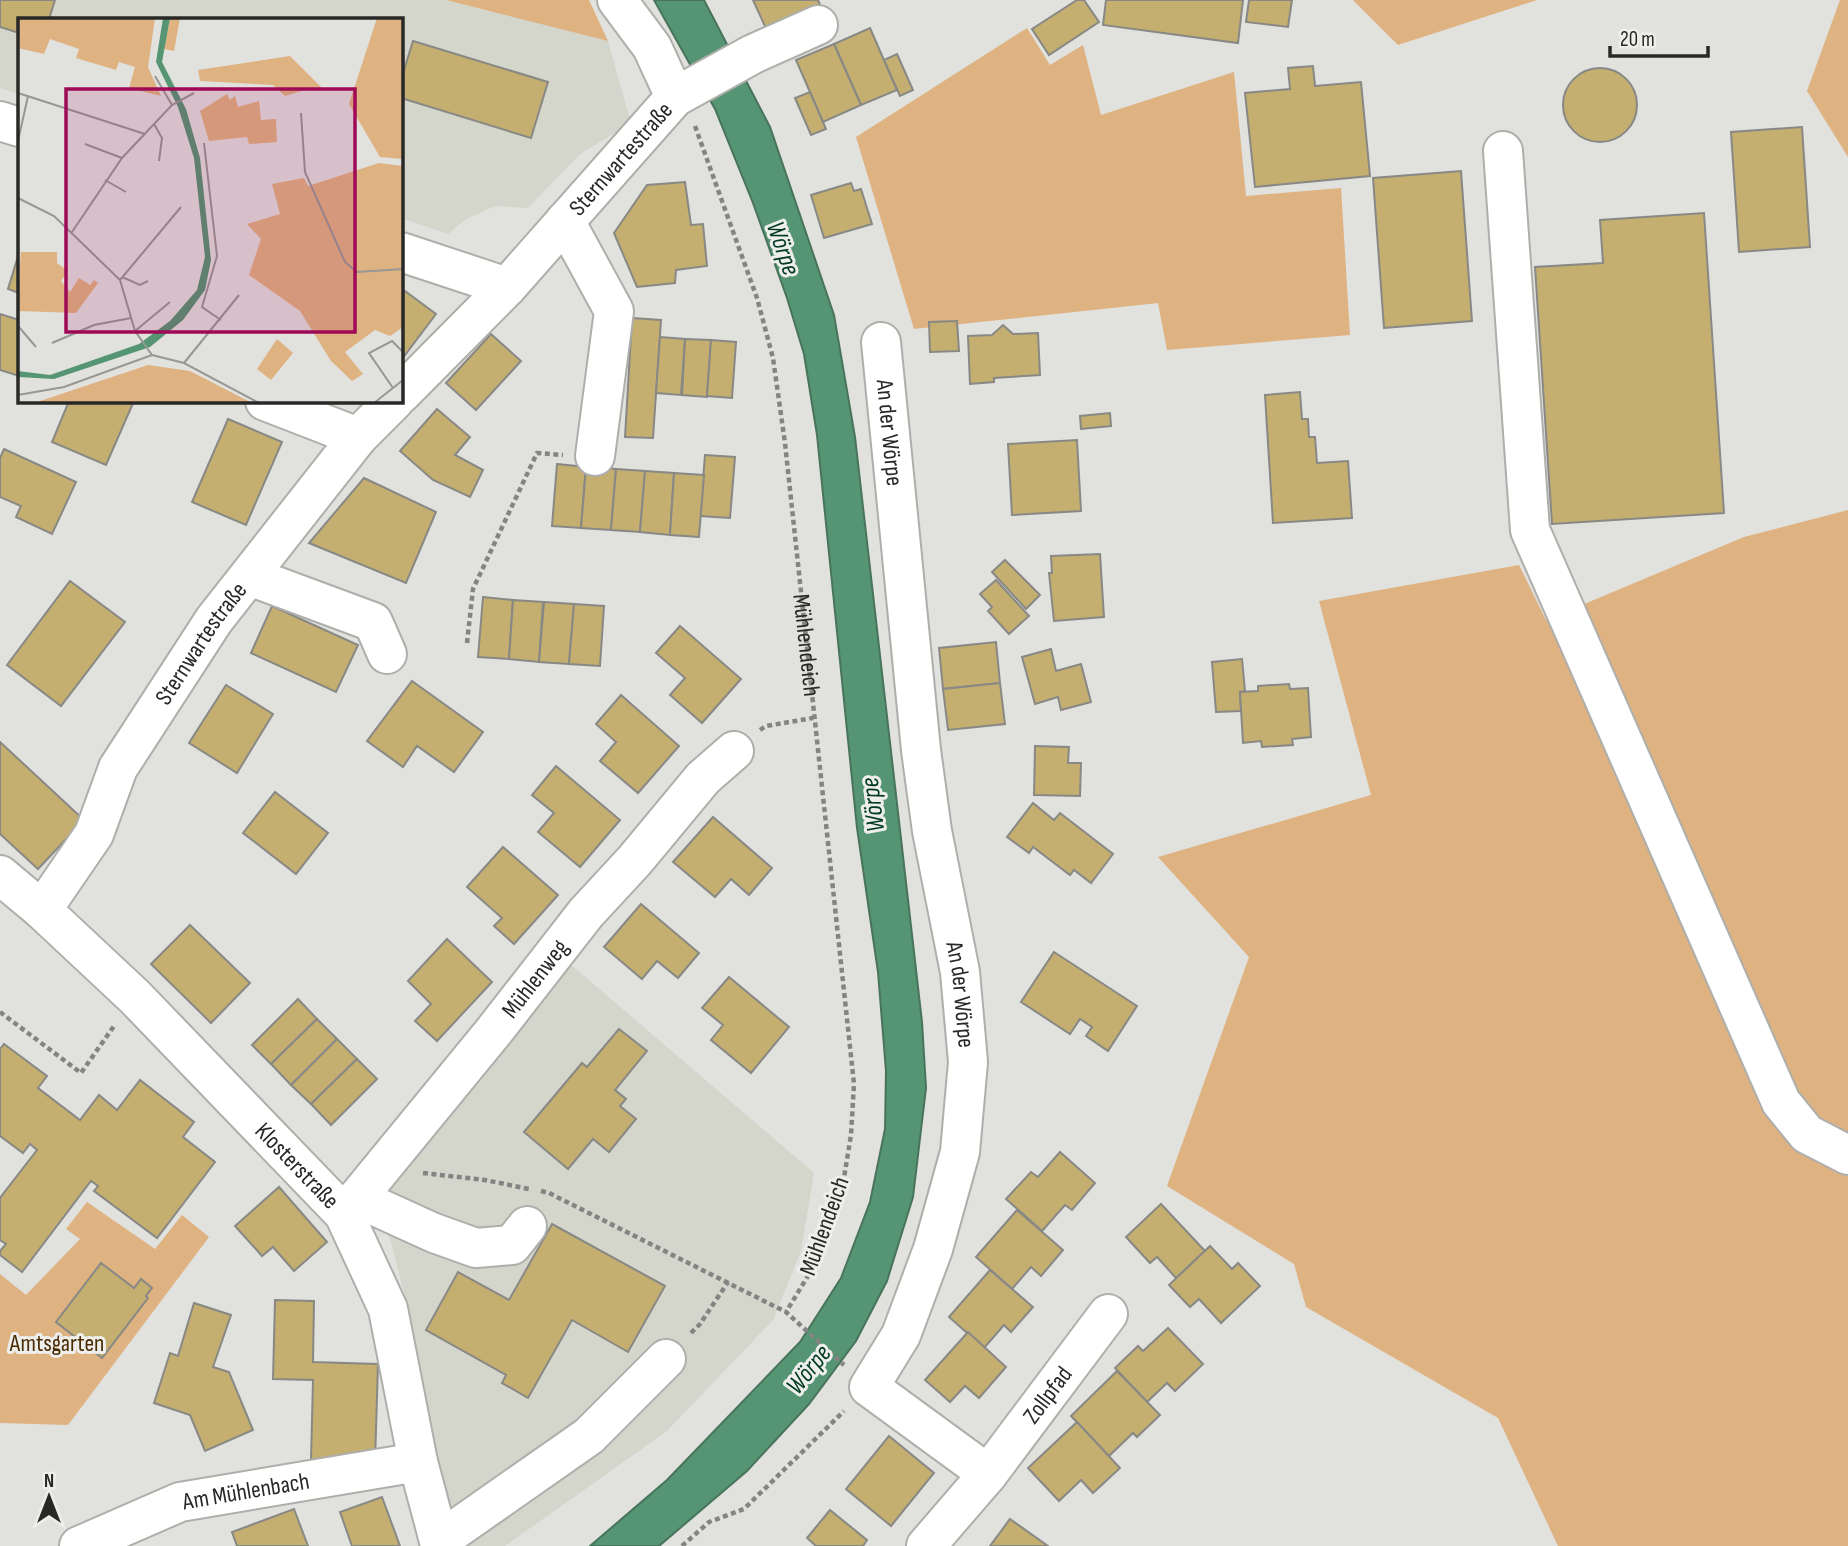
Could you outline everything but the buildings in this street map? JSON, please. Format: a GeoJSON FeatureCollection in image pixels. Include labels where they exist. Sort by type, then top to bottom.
{"type":"FeatureCollection","features":[{"type":"Feature","properties":{"kind":"street"},"geometry":{"type":"LineString","coordinates":[[617,0],[684,92]]}},
{"type":"Feature","properties":{"kind":"street","name":"Sternwartestraße"},"geometry":{"type":"LineString","coordinates":[[402,393],[507,287],[684,92],[744,59],[818,25]]}},
{"type":"Feature","properties":{"kind":"street"},"geometry":{"type":"LineString","coordinates":[[0,121],[18,127]]}},
{"type":"Feature","properties":{"kind":"street"},"geometry":{"type":"LineString","coordinates":[[1503,151],[1530,530],[1781,1102],[1807,1134],[1848,1155]]}},
{"type":"Feature","properties":{"kind":"street","name":"Sternwartestraße"},"geometry":{"type":"LineString","coordinates":[[565,221],[614,311],[595,456]]}},
{"type":"Feature","properties":{"kind":"street"},"geometry":{"type":"LineString","coordinates":[[402,252],[507,287]]}},
{"type":"Feature","properties":{"kind":"street","name":"An der Wörpe"},"geometry":{"type":"LineString","coordinates":[[857,1376],[901,1335],[933,1249],[960,1152],[968,1062],[960,972],[932,831],[921,750],[881,342]]}},
{"type":"Feature","properties":{"kind":"street"},"geometry":{"type":"LineString","coordinates":[[268,402],[358,437]]}},
{"type":"Feature","properties":{"kind":"street","name":"Sternwartestraße"},"geometry":{"type":"LineString","coordinates":[[42,910],[94,834],[118,768],[214,620],[358,437],[393,402]]}},
{"type":"Feature","properties":{"kind":"street"},"geometry":{"type":"LineString","coordinates":[[249,576],[373,622],[387,654]]}},
{"type":"Feature","properties":{"kind":"street","name":"Mühlenweg"},"geometry":{"type":"LineString","coordinates":[[351,1206],[586,913],[704,778],[734,751]]}},
{"type":"Feature","properties":{"kind":"street","name":"Klosterstraße"},"geometry":{"type":"LineString","coordinates":[[0,875],[42,910],[135,997],[351,1206],[388,1309],[418,1462],[441,1543]]}},
{"type":"Feature","properties":{"kind":"street"},"geometry":{"type":"LineString","coordinates":[[351,1206],[476,1248],[512,1245],[527,1226]]}},
{"type":"Feature","properties":{"kind":"street","name":"Zollpfad"},"geometry":{"type":"LineString","coordinates":[[926,1546],[988,1474],[1108,1314]]}},
{"type":"Feature","properties":{"kind":"street"},"geometry":{"type":"LineString","coordinates":[[441,1543],[589,1436],[666,1359]]}},
{"type":"Feature","properties":{"kind":"street"},"geometry":{"type":"LineString","coordinates":[[857,1376],[988,1474]]}},
{"type":"Feature","properties":{"kind":"street","name":"Am Mühlenbach"},"geometry":{"type":"LineString","coordinates":[[79,1546],[180,1502],[418,1462]]}},
{"type":"Feature","properties":{"kind":"path","name":"Mühlendeich"},"geometry":{"type":"LineString","coordinates":[[684,92],[757,298],[774,358],[854,1084],[851,1135],[842,1190],[814,1266],[786,1312]]}},
{"type":"Feature","properties":{"kind":"path"},"geometry":{"type":"LineString","coordinates":[[467,643],[473,589],[537,453],[595,456]]}},
{"type":"Feature","properties":{"kind":"path"},"geometry":{"type":"LineString","coordinates":[[734,751],[766,726],[813,718]]}},
{"type":"Feature","properties":{"kind":"path"},"geometry":{"type":"LineString","coordinates":[[0,1012],[80,1073],[135,997]]}},
{"type":"Feature","properties":{"kind":"path"},"geometry":{"type":"LineString","coordinates":[[381,1167],[485,1180],[549,1193],[786,1312],[857,1376],[744,1509],[709,1522],[682,1546]]}},
{"type":"Feature","properties":{"kind":"path"},"geometry":{"type":"LineString","coordinates":[[666,1359],[700,1324],[728,1282]]}},
{"type":"Feature","properties":{"kind":"shaded area"},"geometry":{"type":"Polygon","coordinates":[[[0,0],[446,0],[608,41],[631,123],[580,154],[528,208],[495,206],[466,219],[448,234],[402,218],[402,18],[18,18],[18,94],[0,88],[0,0]]]}},
{"type":"Feature","properties":{"kind":"shaded area"},"geometry":{"type":"Polygon","coordinates":[[[570,964],[814,1173],[801,1251],[773,1320],[667,1431],[505,1546],[460,1546],[444,1496],[407,1305],[391,1242],[382,1220],[370,1206],[490,1068],[570,964]]]}},
{"type":"Feature","properties":{"kind":"green space"},"geometry":{"type":"Polygon","coordinates":[[[446,0],[589,0],[608,41],[446,0]]]}},
{"type":"Feature","properties":{"kind":"green space"},"geometry":{"type":"Polygon","coordinates":[[[1353,0],[1537,0],[1398,45],[1353,0]]]}},
{"type":"Feature","properties":{"kind":"green space"},"geometry":{"type":"Polygon","coordinates":[[[1840,0],[1848,0],[1848,157],[1807,91],[1840,0]]]}},
{"type":"Feature","properties":{"kind":"green space"},"geometry":{"type":"Polygon","coordinates":[[[1027,28],[1050,65],[1083,45],[1101,115],[1234,72],[1246,196],[1341,188],[1350,335],[1167,350],[1158,303],[914,329],[856,137],[1027,28]]]}},
{"type":"Feature","properties":{"kind":"green space"},"geometry":{"type":"Polygon","coordinates":[[[1848,510],[1848,1546],[1558,1546],[1498,1418],[1306,1307],[1294,1264],[1167,1186],[1249,957],[1158,857],[1371,795],[1319,601],[1519,565],[1546,620],[1744,537],[1848,510]]]}},
{"type":"Feature","properties":{"kind":"green space","name":"Amtsgarten"},"geometry":{"type":"Polygon","coordinates":[[[87,1202],[155,1249],[182,1215],[209,1237],[68,1425],[0,1423],[0,1274],[26,1295],[80,1239],[66,1229],[87,1202]]]}},
{"type":"Feature","properties":{"kind":"water","name":"Wörpe"},"geometry":{"type":"Polygon","coordinates":[[[654,0],[704,0],[770,127],[834,315],[855,437],[922,1022],[926,1088],[913,1197],[887,1281],[856,1341],[809,1404],[747,1471],[659,1546],[590,1546],[667,1480],[800,1342],[841,1278],[870,1202],[885,1129],[886,1071],[878,972],[857,828],[817,435],[804,354],[753,203],[715,109],[654,0]]]}}]}
